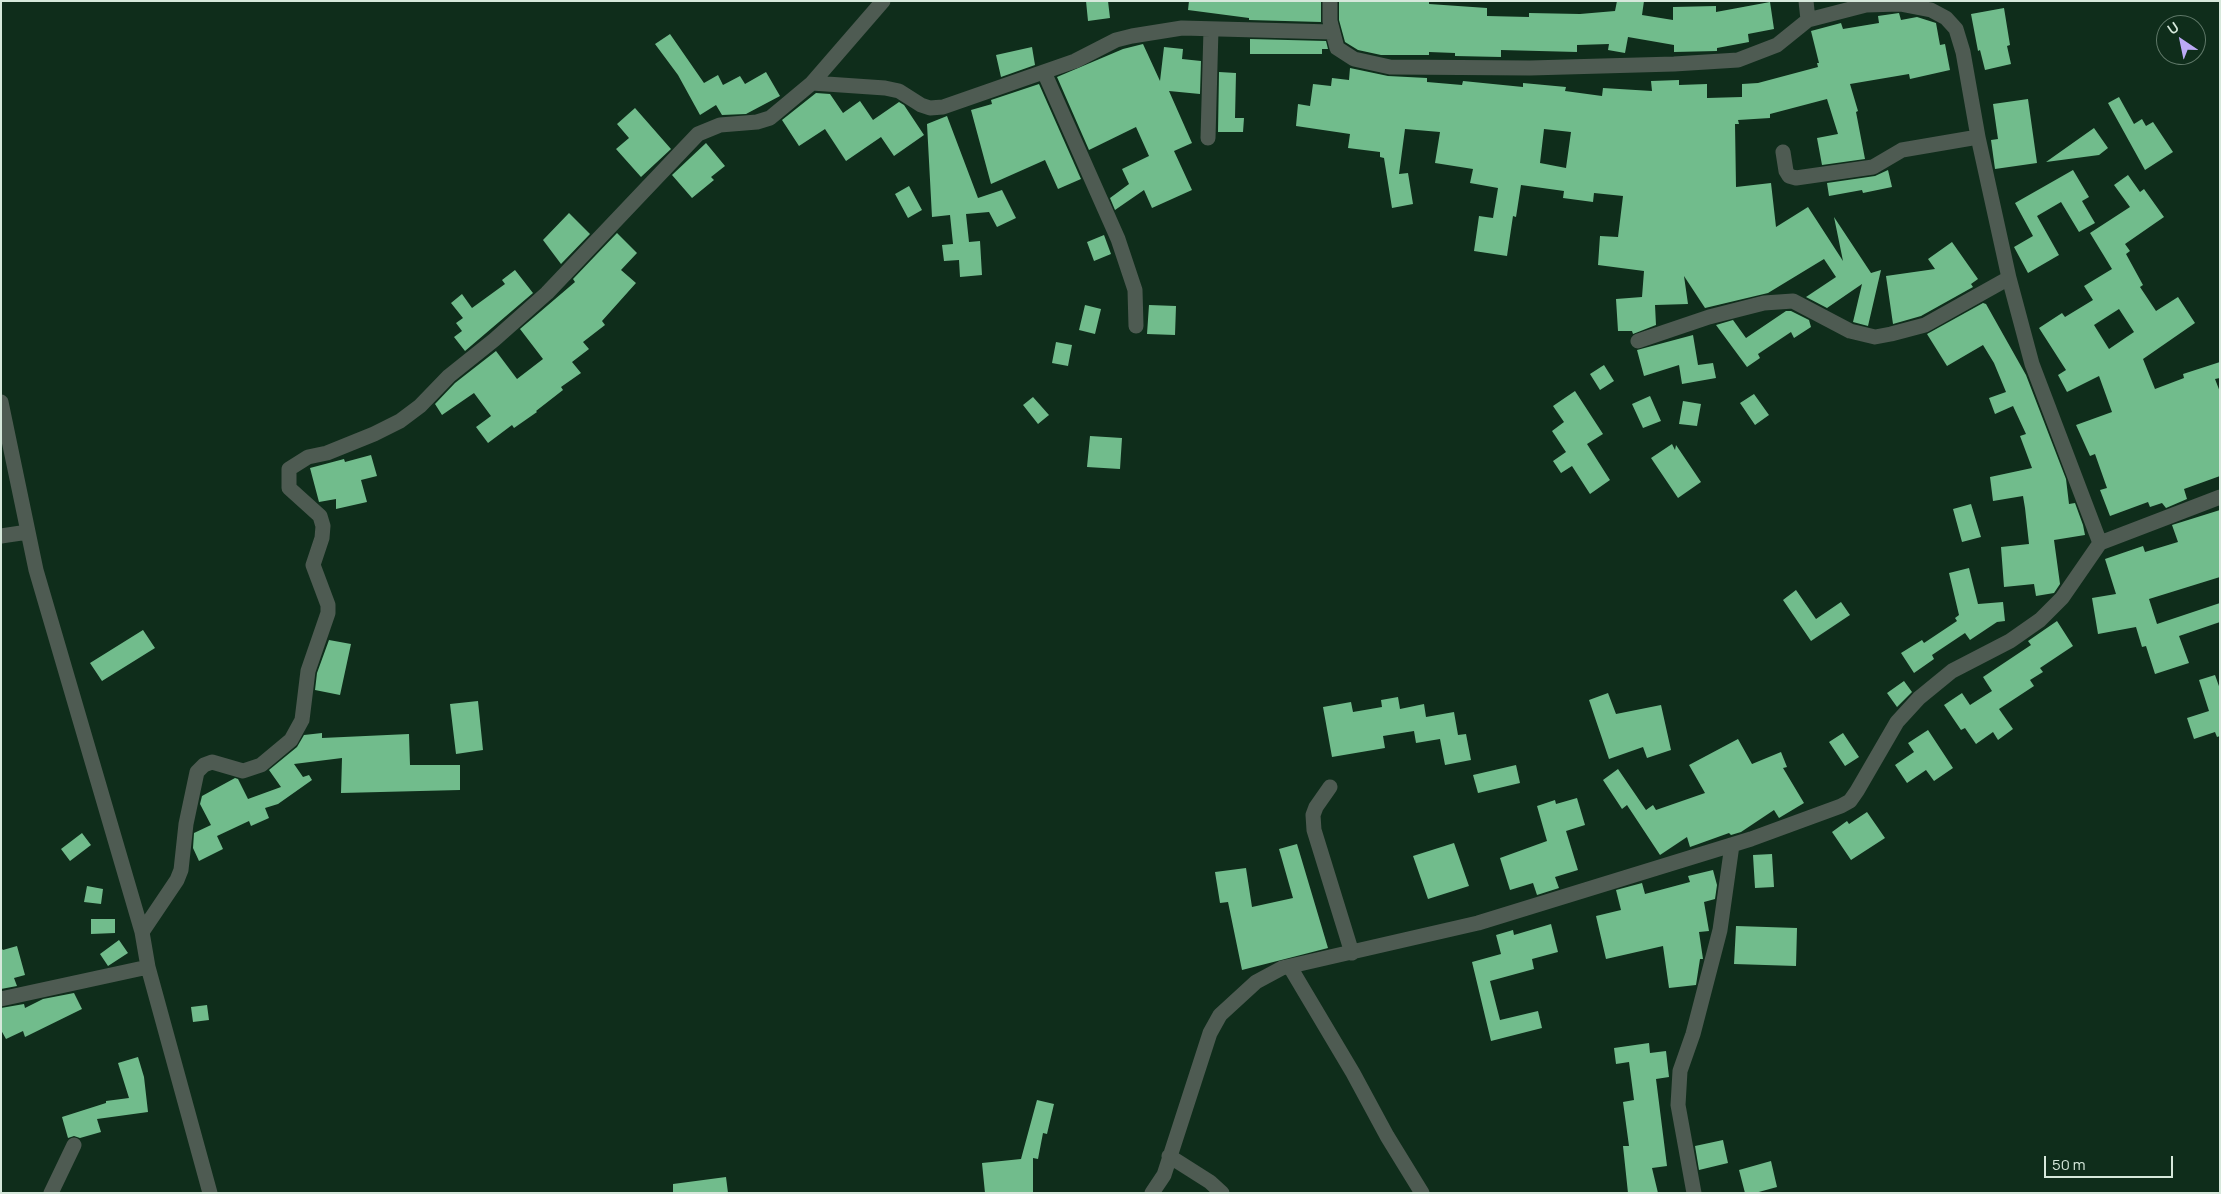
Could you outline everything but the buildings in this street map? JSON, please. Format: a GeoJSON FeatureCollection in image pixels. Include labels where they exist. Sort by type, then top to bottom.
{"type":"FeatureCollection","features":[{"type":"Feature","properties":{"kind":"street"},"geometry":{"type":"LineString","coordinates":[[142,932],[179,875],[186,824],[197,772],[204,765],[212,762],[243,771],[261,766],[291,740],[302,720],[308,670],[328,613],[328,605],[313,565],[322,538],[323,526],[320,516],[290,488],[289,469],[308,457],[359,442],[400,421],[547,293],[698,134],[720,126],[757,122],[770,118],[812,83],[883,1]]}},
{"type":"Feature","properties":{"kind":"street"},"geometry":{"type":"LineString","coordinates":[[1330,1],[1332,32],[1337,48],[1344,55],[1390,67],[1530,68],[1674,64],[1738,60],[1777,44],[1808,20],[1866,5],[1900,4],[1931,10],[1946,18],[1956,29],[1964,52],[1978,137],[2009,278],[2032,364],[2100,543]]}},
{"type":"Feature","properties":{"kind":"street"},"geometry":{"type":"LineString","coordinates":[[1806,1],[1808,20]]}},
{"type":"Feature","properties":{"kind":"street"},"geometry":{"type":"LineString","coordinates":[[812,83],[885,88],[899,91],[921,105],[930,108],[943,107],[1044,72],[1075,60],[1116,40],[1132,36],[1182,28],[1332,32]]}},
{"type":"Feature","properties":{"kind":"street"},"geometry":{"type":"LineString","coordinates":[[1208,138],[1211,28]]}},
{"type":"Feature","properties":{"kind":"street"},"geometry":{"type":"LineString","coordinates":[[1044,72],[1118,239],[1135,290],[1136,326]]}},
{"type":"Feature","properties":{"kind":"street"},"geometry":{"type":"LineString","coordinates":[[1783,152],[1786,171],[1790,176],[1796,178],[1873,167],[1902,150],[1978,137]]}},
{"type":"Feature","properties":{"kind":"street"},"geometry":{"type":"LineString","coordinates":[[1638,341],[1709,317],[1764,304],[1793,301],[1850,331],[1875,336],[1891,334],[1925,325],[2009,278]]}},
{"type":"Feature","properties":{"kind":"street"},"geometry":{"type":"LineString","coordinates":[[1,402],[36,570],[142,932],[148,967],[210,1193]]}},
{"type":"Feature","properties":{"kind":"street"},"geometry":{"type":"LineString","coordinates":[[1152,1193],[1164,1175],[1210,1032],[1220,1015],[1256,982],[1282,968],[1478,923],[1732,845],[1841,806],[1850,801],[1897,722],[1919,698],[1952,670],[2010,641],[2040,620],[2062,598],[2100,543],[2220,496]]}},
{"type":"Feature","properties":{"kind":"street"},"geometry":{"type":"LineString","coordinates":[[1,536],[28,532]]}},
{"type":"Feature","properties":{"kind":"street"},"geometry":{"type":"LineString","coordinates":[[1330,787],[1316,807],[1313,815],[1314,830],[1352,953]]}},
{"type":"Feature","properties":{"kind":"street"},"geometry":{"type":"LineString","coordinates":[[1694,1193],[1678,1105],[1680,1071],[1693,1034],[1720,930],[1732,845]]}},
{"type":"Feature","properties":{"kind":"street"},"geometry":{"type":"LineString","coordinates":[[1,999],[148,967]]}},
{"type":"Feature","properties":{"kind":"street"},"geometry":{"type":"LineString","coordinates":[[1290,967],[1422,1193]]}},
{"type":"Feature","properties":{"kind":"street"},"geometry":{"type":"LineString","coordinates":[[51,1193],[74,1146]]}},
{"type":"Feature","properties":{"kind":"street"},"geometry":{"type":"LineString","coordinates":[[1169,1156],[1210,1182],[1222,1193]]}}]}
